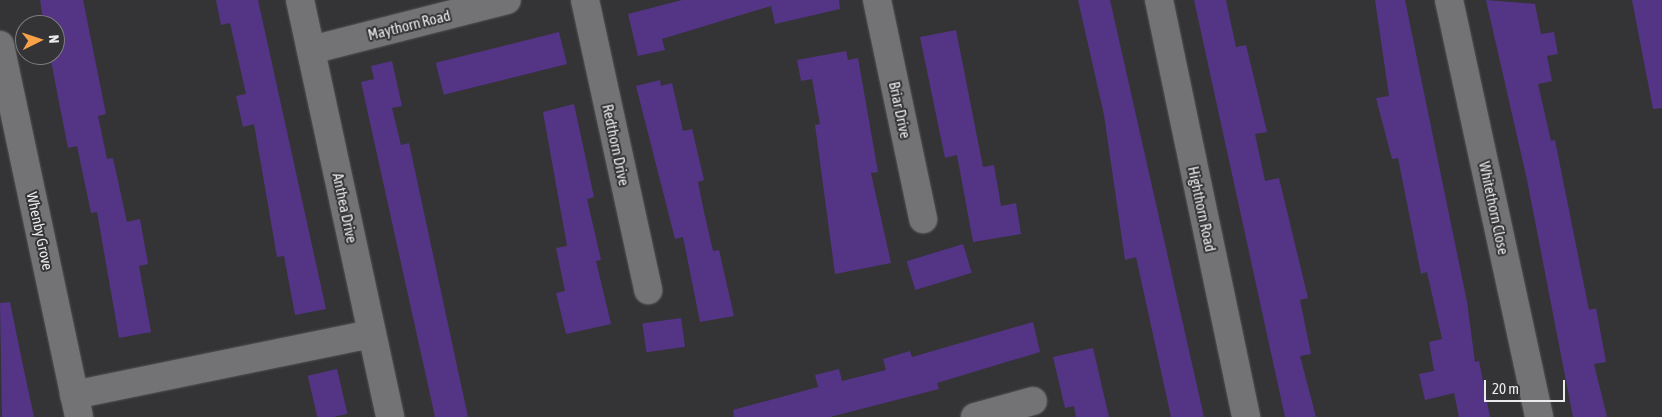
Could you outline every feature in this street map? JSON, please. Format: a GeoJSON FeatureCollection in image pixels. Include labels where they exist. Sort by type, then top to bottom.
{"type":"FeatureCollection","features":[{"type":"Feature","properties":{"kind":"street","name":"Anthea Drive"},"geometry":{"type":"LineString","coordinates":[[300,0],[390,417]]}},
{"type":"Feature","properties":{"kind":"street","name":"Maythorn Road"},"geometry":{"type":"LineString","coordinates":[[311,50],[507,0]]}},
{"type":"Feature","properties":{"kind":"street","name":"Redthorn Drive"},"geometry":{"type":"LineString","coordinates":[[585,0],[648,290]]}},
{"type":"Feature","properties":{"kind":"street","name":"Briar Drive"},"geometry":{"type":"LineString","coordinates":[[877,0],[923,219]]}},
{"type":"Feature","properties":{"kind":"street","name":"Highthorn Road"},"geometry":{"type":"LineString","coordinates":[[1159,0],[1246,417]]}},
{"type":"Feature","properties":{"kind":"street","name":"Whitethorn Close"},"geometry":{"type":"LineString","coordinates":[[1449,0],[1539,417]]}},
{"type":"Feature","properties":{"kind":"street","name":"Whenby Grove"},"geometry":{"type":"LineString","coordinates":[[0,46],[76,406]]}},
{"type":"Feature","properties":{"kind":"street"},"geometry":{"type":"LineString","coordinates":[[76,406],[372,334]]}},
{"type":"Feature","properties":{"kind":"street"},"geometry":{"type":"LineString","coordinates":[[975,417],[1032,400]]}},
{"type":"Feature","properties":{"kind":"building"},"geometry":{"type":"Polygon","coordinates":[[[40,0],[83,0],[106,114],[98,116],[107,159],[113,158],[127,222],[140,219],[148,264],[139,266],[151,332],[119,338],[97,212],[91,213],[77,146],[68,148],[52,65],[65,65],[65,15],[42,15],[40,0]]]}},
{"type":"Feature","properties":{"kind":"building"},"geometry":{"type":"Polygon","coordinates":[[[216,0],[258,0],[326,309],[295,315],[284,256],[277,257],[254,124],[243,127],[236,96],[246,94],[230,23],[221,25],[216,0]]]}},
{"type":"Feature","properties":{"kind":"building"},"geometry":{"type":"Polygon","coordinates":[[[682,0],[839,0],[840,9],[775,24],[771,6],[662,39],[665,50],[638,56],[628,14],[682,0]]]}},
{"type":"Feature","properties":{"kind":"building"},"geometry":{"type":"Polygon","coordinates":[[[1078,0],[1110,0],[1204,417],[1171,417],[1136,257],[1125,260],[1104,115],[1078,0]]]}},
{"type":"Feature","properties":{"kind":"building"},"geometry":{"type":"Polygon","coordinates":[[[1194,0],[1226,0],[1236,47],[1246,45],[1267,132],[1255,134],[1265,181],[1279,178],[1308,298],[1300,300],[1311,354],[1300,356],[1316,417],[1285,417],[1194,0]]]}},
{"type":"Feature","properties":{"kind":"building"},"geometry":{"type":"Polygon","coordinates":[[[1375,0],[1405,0],[1467,302],[1475,362],[1479,361],[1490,417],[1459,417],[1454,393],[1425,400],[1419,374],[1434,371],[1429,342],[1442,339],[1427,272],[1421,274],[1398,158],[1392,159],[1376,98],[1389,96],[1375,0]]]}},
{"type":"Feature","properties":{"kind":"building"},"geometry":{"type":"Polygon","coordinates":[[[1486,0],[1535,4],[1541,34],[1554,32],[1558,54],[1547,56],[1552,81],[1538,84],[1551,141],[1555,140],[1589,310],[1596,308],[1606,362],[1594,364],[1607,417],[1573,417],[1527,180],[1486,0]]]}},
{"type":"Feature","properties":{"kind":"building"},"geometry":{"type":"Polygon","coordinates":[[[1632,0],[1662,0],[1662,108],[1653,109],[1632,0]]]}},
{"type":"Feature","properties":{"kind":"building"},"geometry":{"type":"Polygon","coordinates":[[[956,30],[983,167],[994,165],[1001,206],[1016,203],[1021,234],[973,242],[957,155],[945,158],[920,37],[956,30]]]}},
{"type":"Feature","properties":{"kind":"building"},"geometry":{"type":"Polygon","coordinates":[[[559,32],[567,64],[444,95],[436,63],[559,32]]]}},
{"type":"Feature","properties":{"kind":"building"},"geometry":{"type":"Polygon","coordinates":[[[846,51],[848,60],[858,58],[878,172],[871,173],[891,263],[835,274],[815,125],[820,124],[812,79],[801,81],[797,60],[846,51]]]}},
{"type":"Feature","properties":{"kind":"building"},"geometry":{"type":"Polygon","coordinates":[[[392,61],[402,106],[392,108],[401,145],[409,143],[468,417],[435,417],[361,82],[374,79],[371,66],[392,61]]]}},
{"type":"Feature","properties":{"kind":"building"},"geometry":{"type":"Polygon","coordinates":[[[660,80],[661,86],[672,83],[683,131],[692,129],[704,180],[698,182],[704,212],[713,251],[719,250],[734,316],[700,322],[683,237],[675,239],[636,86],[660,80]]]}},
{"type":"Feature","properties":{"kind":"building"},"geometry":{"type":"Polygon","coordinates":[[[574,104],[594,197],[587,199],[601,260],[596,261],[611,324],[566,334],[556,293],[565,291],[556,248],[567,246],[543,112],[574,104]]]}},
{"type":"Feature","properties":{"kind":"building"},"geometry":{"type":"Polygon","coordinates":[[[963,244],[972,273],[915,290],[907,261],[963,244]]]}},
{"type":"Feature","properties":{"kind":"building"},"geometry":{"type":"Polygon","coordinates":[[[10,302],[34,417],[2,417],[0,303],[10,302]]]}},
{"type":"Feature","properties":{"kind":"building"},"geometry":{"type":"Polygon","coordinates":[[[681,318],[685,347],[646,352],[642,323],[681,318]]]}},
{"type":"Feature","properties":{"kind":"building"},"geometry":{"type":"Polygon","coordinates":[[[1033,322],[1040,352],[937,383],[939,389],[830,417],[734,417],[733,410],[818,387],[815,375],[839,369],[842,381],[886,370],[883,359],[910,351],[912,357],[1033,322]]]}},
{"type":"Feature","properties":{"kind":"building"},"geometry":{"type":"Polygon","coordinates":[[[1093,348],[1109,417],[1076,417],[1074,406],[1065,408],[1053,357],[1093,348]]]}},
{"type":"Feature","properties":{"kind":"building"},"geometry":{"type":"Polygon","coordinates":[[[337,369],[347,414],[334,417],[317,417],[308,376],[337,369]]]}}]}
